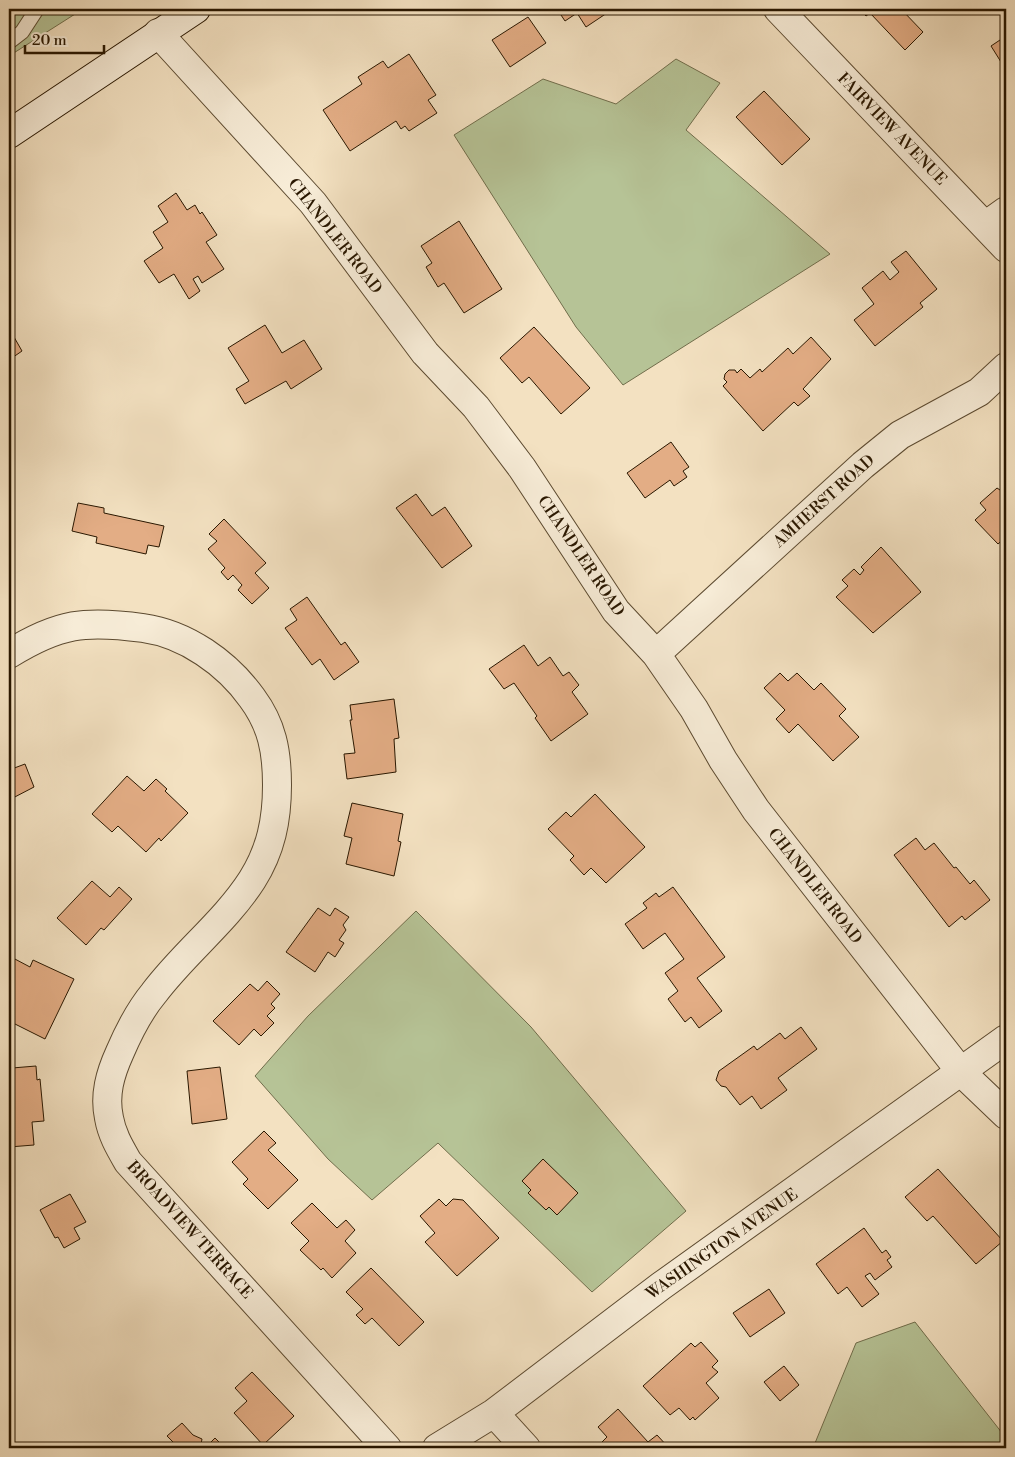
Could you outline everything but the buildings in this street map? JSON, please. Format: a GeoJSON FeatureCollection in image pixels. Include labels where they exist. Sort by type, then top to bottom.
{"type":"FeatureCollection","features":[{"type":"Feature","properties":{"kind":"street"},"geometry":{"type":"LineString","coordinates":[[9,134],[196,9]]}},
{"type":"Feature","properties":{"kind":"street","name":"FAIRVIEW AVENUE"},"geometry":{"type":"LineString","coordinates":[[778,9],[995,218],[1006,248]]}},
{"type":"Feature","properties":{"kind":"street","name":"CHANDLER ROAD"},"geometry":{"type":"LineString","coordinates":[[158,33],[312,203],[425,353],[476,407],[522,468],[616,611],[656,654],[694,709],[723,760],[756,810],[961,1072],[1006,1115]]}},
{"type":"Feature","properties":{"kind":"street","name":"AMHERST ROAD"},"geometry":{"type":"LineString","coordinates":[[656,654],[870,459],[900,435],[979,392],[1006,367]]}},
{"type":"Feature","properties":{"kind":"street","name":"BROADVIEW TERRACE"},"geometry":{"type":"LineString","coordinates":[[9,654],[50,631],[79,624],[121,625],[157,630],[190,645],[221,663],[242,684],[263,713],[273,735],[277,765],[277,813],[271,842],[252,880],[231,908],[154,992],[131,1027],[111,1071],[107,1095],[109,1119],[116,1142],[128,1162],[387,1448]]}},
{"type":"Feature","properties":{"kind":"street","name":"WASHINGTON AVENUE"},"geometry":{"type":"LineString","coordinates":[[437,1448],[494,1413],[661,1286],[1006,1039]]}},
{"type":"Feature","properties":{"kind":"street"},"geometry":{"type":"LineString","coordinates":[[494,1413],[526,1448]]}},
{"type":"Feature","properties":{"kind":"lane"},"geometry":{"type":"LineString","coordinates":[[9,42],[22,32],[37,9]]}},
{"type":"Feature","properties":{"kind":"green space"},"geometry":{"type":"Polygon","coordinates":[[[9,9],[83,9],[9,56],[9,9]]]}},
{"type":"Feature","properties":{"kind":"green space"},"geometry":{"type":"Polygon","coordinates":[[[676,59],[720,83],[686,130],[830,254],[623,385],[576,327],[454,135],[543,79],[616,104],[676,59]]]}},
{"type":"Feature","properties":{"kind":"green space"},"geometry":{"type":"Polygon","coordinates":[[[416,911],[531,1027],[686,1211],[592,1292],[438,1143],[372,1200],[328,1159],[255,1076],[308,1016],[416,911]]]}},
{"type":"Feature","properties":{"kind":"green space"},"geometry":{"type":"Polygon","coordinates":[[[915,1322],[1006,1438],[1006,1448],[813,1448],[856,1343],[915,1322]]]}}]}
